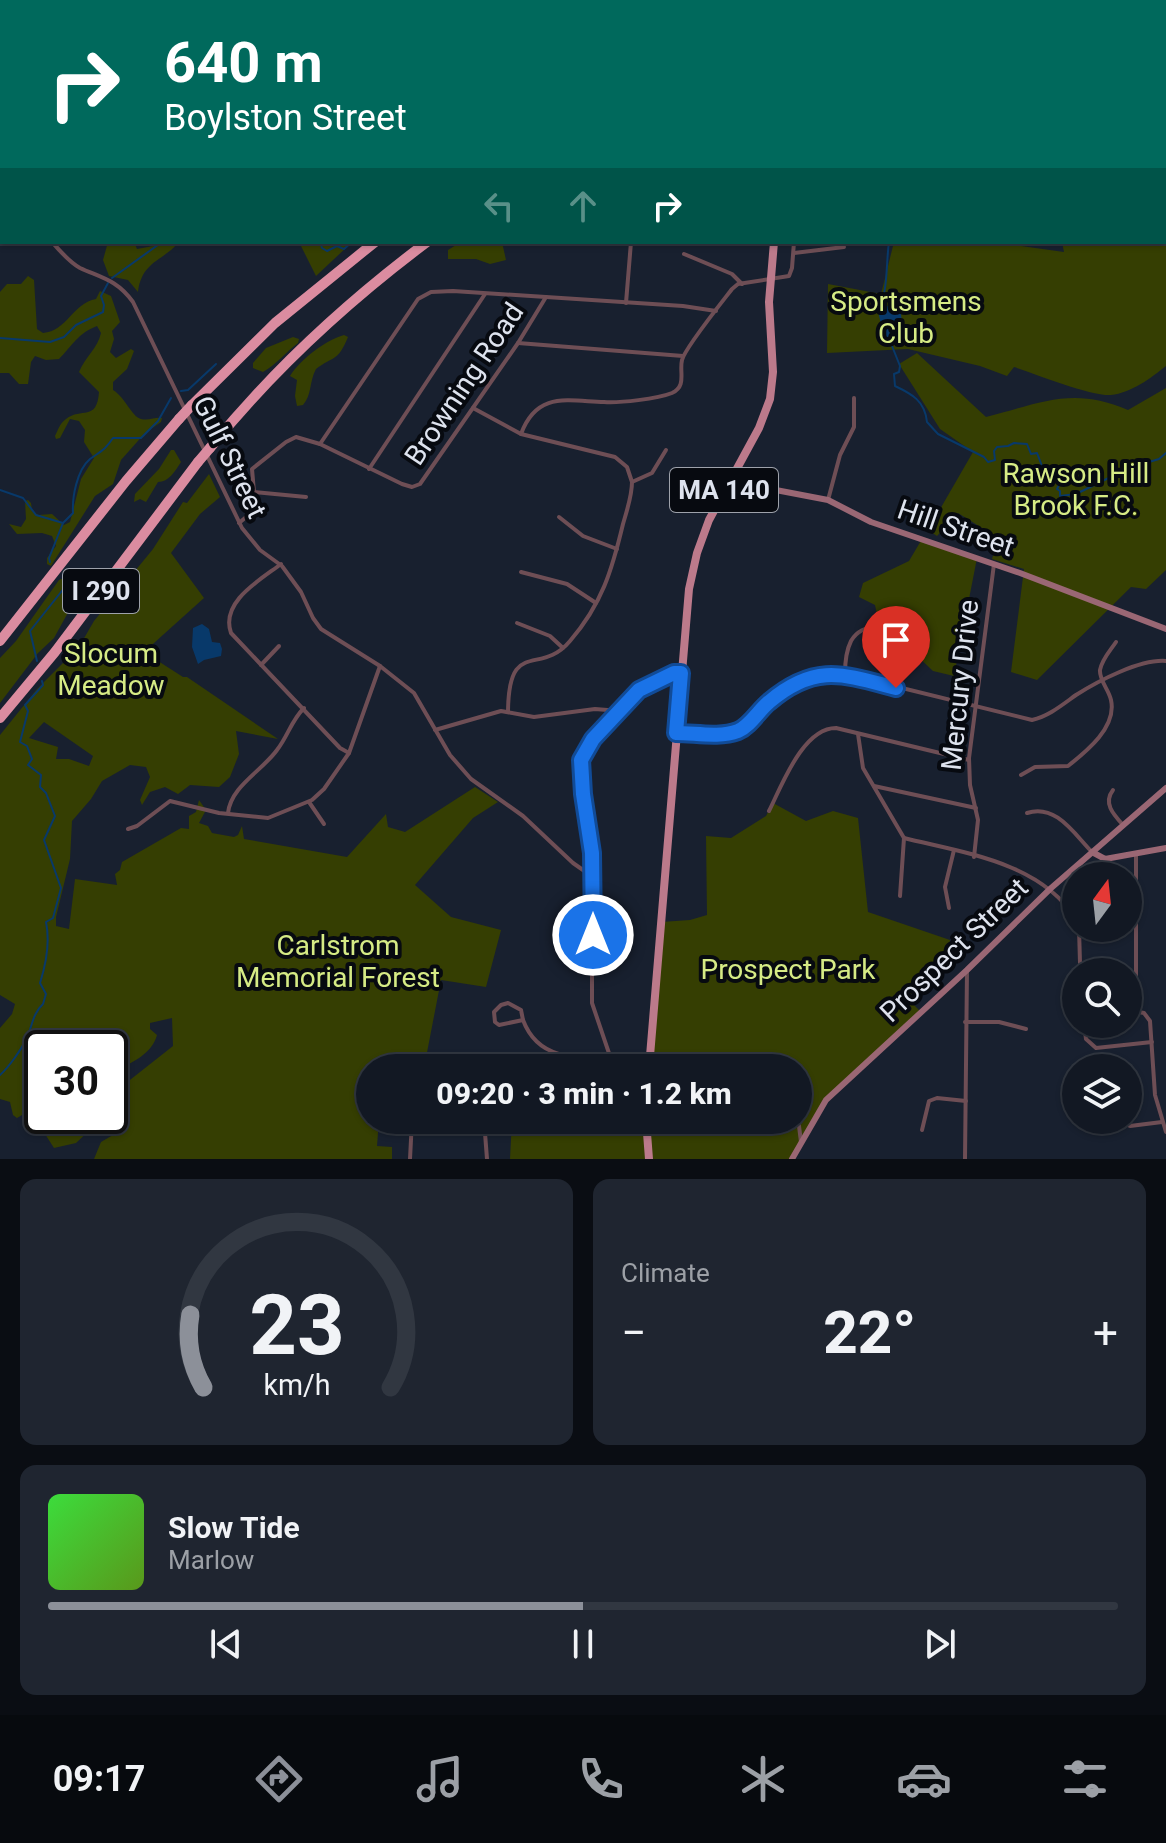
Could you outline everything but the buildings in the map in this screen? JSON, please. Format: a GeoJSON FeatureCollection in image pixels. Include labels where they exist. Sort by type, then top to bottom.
{"type":"FeatureCollection","features":[{"type":"Feature","properties":{"kind":"highway","name":"I 290"},"geometry":{"type":"LineString","coordinates":[[0,641],[126,481],[192,405],[275,323],[373,244]]}},
{"type":"Feature","properties":{"kind":"highway","name":"I 290"},"geometry":{"type":"LineString","coordinates":[[0,718],[64,640],[198,462],[265,385],[371,285],[424,244]]}},
{"type":"Feature","properties":{"kind":"main road","name":"MA 140"},"geometry":{"type":"LineString","coordinates":[[650,1054],[692,570],[707,524],[760,426],[770,399],[773,372],[769,312],[776,244]]}},
{"type":"Feature","properties":{"kind":"main road"},"geometry":{"type":"LineString","coordinates":[[647,1134],[649,1159]]}},
{"type":"Feature","properties":{"kind":"street","name":"Gulf Street"},"geometry":{"type":"LineString","coordinates":[[54,244],[73,263],[106,277],[133,302],[239,523],[256,546],[281,564],[303,594],[321,629],[380,666],[414,693],[450,755],[475,784],[523,816],[573,863],[593,877]]}},
{"type":"Feature","properties":{"kind":"street"},"geometry":{"type":"LineString","coordinates":[[626,303],[631,244]]}},
{"type":"Feature","properties":{"kind":"street"},"geometry":{"type":"LineString","coordinates":[[521,434],[534,413],[551,401],[614,402],[672,392],[682,383],[683,356],[733,287],[790,274],[794,244]]}},
{"type":"Feature","properties":{"kind":"street"},"geometry":{"type":"LineString","coordinates":[[794,253],[844,247]]}},
{"type":"Feature","properties":{"kind":"street"},"geometry":{"type":"LineString","coordinates":[[684,254],[732,274],[742,284]]}},
{"type":"Feature","properties":{"kind":"street"},"geometry":{"type":"LineString","coordinates":[[320,444],[420,296],[434,291],[683,306],[716,311]]}},
{"type":"Feature","properties":{"kind":"street"},"geometry":{"type":"LineString","coordinates":[[369,469],[486,294]]}},
{"type":"Feature","properties":{"kind":"street","name":"Browning Road"},"geometry":{"type":"LineString","coordinates":[[239,523],[251,513],[254,492],[252,469],[286,442],[300,437],[404,485],[413,487],[420,484],[518,343],[546,297]]}},
{"type":"Feature","properties":{"kind":"street"},"geometry":{"type":"LineString","coordinates":[[518,343],[683,356]]}},
{"type":"Feature","properties":{"kind":"street"},"geometry":{"type":"LineString","coordinates":[[828,500],[839,456],[854,427],[854,398]]}},
{"type":"Feature","properties":{"kind":"street"},"geometry":{"type":"LineString","coordinates":[[473,408],[521,434],[615,457],[627,467],[632,482],[607,585],[573,638],[563,648],[517,668],[509,682],[508,711]]}},
{"type":"Feature","properties":{"kind":"street"},"geometry":{"type":"LineString","coordinates":[[632,482],[652,473],[666,450]]}},
{"type":"Feature","properties":{"kind":"street","name":"Hill Street"},"geometry":{"type":"LineString","coordinates":[[729,481],[828,500],[871,522],[994,564],[1166,629]]}},
{"type":"Feature","properties":{"kind":"street"},"geometry":{"type":"LineString","coordinates":[[254,492],[306,497]]}},
{"type":"Feature","properties":{"kind":"street"},"geometry":{"type":"LineString","coordinates":[[559,517],[583,536],[617,549]]}},
{"type":"Feature","properties":{"kind":"street"},"geometry":{"type":"LineString","coordinates":[[281,564],[237,600],[229,616],[231,633],[340,748],[349,753]]}},
{"type":"Feature","properties":{"kind":"street","name":"Mercury Drive"},"geometry":{"type":"LineString","coordinates":[[974,857],[978,827],[969,760],[994,564]]}},
{"type":"Feature","properties":{"kind":"street"},"geometry":{"type":"LineString","coordinates":[[521,572],[565,583],[596,603]]}},
{"type":"Feature","properties":{"kind":"street"},"geometry":{"type":"LineString","coordinates":[[517,623],[550,636],[563,648]]}},
{"type":"Feature","properties":{"kind":"street"},"geometry":{"type":"LineString","coordinates":[[845,674],[849,647],[861,631],[873,627],[885,628],[897,634],[900,641]]}},
{"type":"Feature","properties":{"kind":"street"},"geometry":{"type":"LineString","coordinates":[[1021,775],[1035,767],[1068,766],[1107,726],[1112,709],[1101,666],[1116,642]]}},
{"type":"Feature","properties":{"kind":"street"},"geometry":{"type":"LineString","coordinates":[[261,665],[279,646]]}},
{"type":"Feature","properties":{"kind":"street"},"geometry":{"type":"LineString","coordinates":[[676,733],[722,734],[741,730],[784,690],[813,677],[845,674],[976,708],[995,710],[1023,720],[1038,719],[1103,681],[1148,662],[1166,661]]}},
{"type":"Feature","properties":{"kind":"street"},"geometry":{"type":"LineString","coordinates":[[128,829],[137,826],[170,801],[272,818],[309,802],[324,789],[349,753],[380,666]]}},
{"type":"Feature","properties":{"kind":"street"},"geometry":{"type":"LineString","coordinates":[[608,1054],[592,1003],[593,877],[581,760],[593,739],[643,687],[674,673],[681,673]]}},
{"type":"Feature","properties":{"kind":"street"},"geometry":{"type":"LineString","coordinates":[[228,813],[234,796],[279,748],[293,719],[304,708]]}},
{"type":"Feature","properties":{"kind":"street"},"geometry":{"type":"LineString","coordinates":[[435,730],[498,712],[534,717],[594,709],[620,711]]}},
{"type":"Feature","properties":{"kind":"street"},"geometry":{"type":"LineString","coordinates":[[769,811],[791,767],[818,731],[833,727],[969,760]]}},
{"type":"Feature","properties":{"kind":"street"},"geometry":{"type":"LineString","coordinates":[[858,734],[863,768],[904,838],[900,896]]}},
{"type":"Feature","properties":{"kind":"street"},"geometry":{"type":"LineString","coordinates":[[874,786],[976,808]]}},
{"type":"Feature","properties":{"kind":"street","name":"Prospect Street"},"geometry":{"type":"LineString","coordinates":[[812,1120],[826,1100],[963,979],[967,970],[1050,889],[1166,788]]}},
{"type":"Feature","properties":{"kind":"street"},"geometry":{"type":"LineString","coordinates":[[1113,790],[1108,797],[1109,805],[1123,825]]}},
{"type":"Feature","properties":{"kind":"street"},"geometry":{"type":"LineString","coordinates":[[309,802],[324,824]]}},
{"type":"Feature","properties":{"kind":"street"},"geometry":{"type":"LineString","coordinates":[[1027,813],[1044,811],[1054,815],[1092,852],[1105,859],[1166,848]]}},
{"type":"Feature","properties":{"kind":"street"},"geometry":{"type":"LineString","coordinates":[[904,838],[1012,867],[1050,889],[1062,903]]}},
{"type":"Feature","properties":{"kind":"street"},"geometry":{"type":"LineString","coordinates":[[949,908],[945,887],[954,850]]}},
{"type":"Feature","properties":{"kind":"street"},"geometry":{"type":"LineString","coordinates":[[1136,853],[1136,958]]}},
{"type":"Feature","properties":{"kind":"street"},"geometry":{"type":"LineString","coordinates":[[963,979],[965,1159]]}},
{"type":"Feature","properties":{"kind":"street"},"geometry":{"type":"LineString","coordinates":[[523,1020],[499,1025],[495,1022],[494,1012],[502,1004],[513,1004],[521,1010],[532,1034],[558,1054]]}},
{"type":"Feature","properties":{"kind":"street"},"geometry":{"type":"LineString","coordinates":[[1142,1013],[1150,1021],[1155,1095],[1166,1132]]}},
{"type":"Feature","properties":{"kind":"street"},"geometry":{"type":"LineString","coordinates":[[965,1022],[1001,1022],[1026,1029]]}},
{"type":"Feature","properties":{"kind":"street"},"geometry":{"type":"LineString","coordinates":[[1086,1038],[1096,1048],[1152,1042]]}},
{"type":"Feature","properties":{"kind":"street"},"geometry":{"type":"LineString","coordinates":[[922,1130],[929,1101],[937,1098],[966,1101]]}},
{"type":"Feature","properties":{"kind":"street"},"geometry":{"type":"LineString","coordinates":[[1142,1125],[1163,1122]]}},
{"type":"Feature","properties":{"kind":"street"},"geometry":{"type":"LineString","coordinates":[[410,1159],[411,1134]]}},
{"type":"Feature","properties":{"kind":"street"},"geometry":{"type":"LineString","coordinates":[[485,1134],[487,1159]]}},
{"type":"Feature","properties":{"kind":"street"},"geometry":{"type":"LineString","coordinates":[[800,1134],[801,1142]]}},
{"type":"Feature","properties":{"kind":"street","name":"Prospect Street"},"geometry":{"type":"LineString","coordinates":[[792,1159],[805,1134]]}},
{"type":"Feature","properties":{"kind":"green space"},"geometry":{"type":"Polygon","coordinates":[[[107,244],[135,244],[137,249],[156,244],[177,244],[148,268],[138,292],[128,280],[109,276],[103,260],[107,244]]]}},
{"type":"Feature","properties":{"kind":"green space"},"geometry":{"type":"Polygon","coordinates":[[[300,244],[349,245],[316,276],[300,244]]]}},
{"type":"Feature","properties":{"kind":"green space"},"geometry":{"type":"Polygon","coordinates":[[[458,244],[502,244],[506,260],[490,264],[476,259],[448,259],[448,250],[458,244]]]}},
{"type":"Feature","properties":{"kind":"green space","name":"Sportsmens Club"},"geometry":{"type":"Polygon","coordinates":[[[894,244],[1006,244],[1064,252],[1062,244],[1166,244],[1166,366],[1133,388],[1111,395],[1090,392],[1014,367],[1007,376],[980,366],[908,349],[827,353],[828,284],[881,294],[894,244]]]}},
{"type":"Feature","properties":{"kind":"green space"},"geometry":{"type":"Polygon","coordinates":[[[28,276],[34,280],[37,329],[43,333],[58,327],[81,306],[96,299],[100,291],[111,296],[120,322],[112,331],[114,339],[110,352],[116,358],[131,349],[134,351],[127,369],[113,382],[113,390],[137,417],[162,418],[121,460],[113,484],[95,496],[51,566],[47,564],[47,558],[56,546],[52,536],[42,533],[17,534],[9,524],[21,527],[26,519],[25,501],[28,500],[38,515],[52,514],[64,525],[70,522],[81,479],[94,458],[84,442],[85,430],[79,421],[70,419],[60,438],[56,439],[55,436],[66,419],[92,411],[98,401],[99,392],[79,372],[101,333],[97,326],[85,332],[59,359],[46,360],[35,356],[31,362],[28,384],[19,384],[9,373],[0,373],[0,292],[7,284],[21,284],[28,276]]]}},
{"type":"Feature","properties":{"kind":"green space"},"geometry":{"type":"Polygon","coordinates":[[[344,335],[348,337],[341,351],[316,369],[306,401],[297,406],[297,380],[290,376],[314,351],[344,335]]]}},
{"type":"Feature","properties":{"kind":"green space"},"geometry":{"type":"Polygon","coordinates":[[[293,337],[299,339],[298,343],[272,366],[263,372],[253,368],[253,363],[266,348],[293,337]]]}},
{"type":"Feature","properties":{"kind":"green space","name":"Rawson Hill Brook F.C."},"geometry":{"type":"Polygon","coordinates":[[[917,353],[986,417],[1041,402],[1073,398],[1090,399],[1128,410],[1166,388],[1166,570],[1146,589],[1131,587],[1037,680],[1011,672],[1024,569],[992,559],[998,538],[958,513],[937,536],[928,530],[973,452],[940,429],[899,364],[917,353]]]}},
{"type":"Feature","properties":{"kind":"green space"},"geometry":{"type":"Polygon","coordinates":[[[171,450],[181,462],[169,478],[158,482],[146,502],[140,499],[134,502],[135,494],[159,469],[171,450]]]}},
{"type":"Feature","properties":{"kind":"green space"},"geometry":{"type":"Polygon","coordinates":[[[209,474],[220,497],[200,514],[171,553],[204,598],[144,652],[187,677],[278,739],[236,731],[239,754],[230,777],[219,787],[190,785],[178,794],[165,787],[150,792],[142,805],[140,800],[150,777],[146,767],[130,765],[102,781],[72,821],[70,859],[56,926],[69,929],[75,879],[117,885],[115,874],[122,862],[181,828],[189,829],[189,816],[196,812],[199,800],[206,810],[199,823],[208,826],[212,833],[234,837],[242,826],[244,839],[347,857],[386,814],[388,827],[405,832],[475,787],[498,802],[473,818],[415,885],[451,917],[501,930],[486,987],[441,980],[427,1054],[356,1054],[356,1134],[378,1134],[377,1146],[392,1147],[392,1159],[94,1159],[101,1142],[114,1134],[128,1134],[128,1081],[173,1046],[172,1018],[150,1023],[150,1029],[157,1035],[154,1043],[128,1064],[128,1030],[24,1030],[22,1115],[17,1118],[13,1115],[10,1102],[0,1099],[0,1028],[12,1014],[15,1004],[0,995],[0,735],[37,689],[68,658],[74,646],[83,640],[94,621],[153,549],[183,502],[187,503],[209,474]],[[44,722],[29,738],[58,747],[56,759],[69,759],[89,766],[93,756],[44,722]]]}},
{"type":"Feature","properties":{"kind":"green space"},"geometry":{"type":"Polygon","coordinates":[[[922,539],[977,558],[954,676],[933,671],[913,652],[892,647],[881,633],[875,605],[859,597],[863,583],[909,561],[922,539]]]}},
{"type":"Feature","properties":{"kind":"green space"},"geometry":{"type":"Polygon","coordinates":[[[71,575],[75,581],[73,589],[76,598],[54,638],[38,653],[0,703],[0,658],[16,641],[59,580],[71,575]]]}},
{"type":"Feature","properties":{"kind":"green space","name":"Prospect Park"},"geometry":{"type":"Polygon","coordinates":[[[773,803],[806,821],[833,811],[858,818],[868,912],[950,940],[949,954],[924,973],[925,982],[907,998],[922,1013],[826,1100],[812,1124],[812,1054],[650,1054],[661,922],[707,915],[706,836],[731,838],[766,816],[773,803]]]}},
{"type":"Feature","properties":{"kind":"green space"},"geometry":{"type":"Polygon","coordinates":[[[45,1134],[86,1134],[76,1143],[54,1148],[45,1134]]]}},
{"type":"Feature","properties":{"kind":"green space","name":"Prospect Park"},"geometry":{"type":"Polygon","coordinates":[[[511,1134],[806,1134],[792,1159],[510,1159],[511,1134]]]}},
{"type":"Feature","properties":{"kind":"water"},"geometry":{"type":"Polygon","coordinates":[[[886,305],[901,314],[903,331],[900,339],[886,342],[882,338],[878,307],[886,305]]]}},
{"type":"Feature","properties":{"kind":"water"},"geometry":{"type":"Polygon","coordinates":[[[202,624],[209,629],[212,642],[220,643],[222,649],[221,656],[198,664],[192,647],[193,628],[202,624]]]}},
{"type":"Feature","properties":{"kind":"waterway"},"geometry":{"type":"LineString","coordinates":[[112,278],[159,244]]}},
{"type":"Feature","properties":{"kind":"waterway"},"geometry":{"type":"LineString","coordinates":[[321,244],[327,251],[337,246],[344,249],[350,244]]}},
{"type":"Feature","properties":{"kind":"waterway"},"geometry":{"type":"LineString","coordinates":[[880,307],[886,284],[889,244]]}},
{"type":"Feature","properties":{"kind":"waterway"},"geometry":{"type":"LineString","coordinates":[[0,338],[50,342],[64,337],[76,325],[103,312],[101,296],[108,283]]}},
{"type":"Feature","properties":{"kind":"waterway"},"geometry":{"type":"LineString","coordinates":[[892,346],[900,366],[899,372],[894,374],[895,386],[917,399],[924,409],[927,422],[938,434],[984,457],[988,462],[995,460],[997,447],[1027,444],[1031,454],[1037,453],[1042,466],[1056,473],[1056,481],[1062,480],[1057,489],[1060,496],[1076,494],[1141,462],[1147,466],[1166,453]]}},
{"type":"Feature","properties":{"kind":"waterway"},"geometry":{"type":"LineString","coordinates":[[181,391],[188,390],[216,364]]}},
{"type":"Feature","properties":{"kind":"waterway"},"geometry":{"type":"LineString","coordinates":[[63,523],[73,513],[76,484],[85,464],[113,438],[141,438],[158,421],[171,398]]}},
{"type":"Feature","properties":{"kind":"waterway"},"geometry":{"type":"LineString","coordinates":[[0,490],[23,498],[36,515],[63,523],[50,562]]}},
{"type":"Feature","properties":{"kind":"waterway"},"geometry":{"type":"LineString","coordinates":[[37,661],[30,631],[69,582],[63,574]]}},
{"type":"Feature","properties":{"kind":"waterway"},"geometry":{"type":"LineString","coordinates":[[0,1075],[22,1048],[43,1004],[46,994],[40,983],[47,952],[46,922],[53,918],[61,888],[44,840],[55,816],[46,793],[40,787],[41,775],[28,765],[32,759],[27,746],[20,742],[28,711],[25,705],[43,685],[42,681]]}},
{"type":"Feature","properties":{"kind":"route"},"geometry":{"type":"LineString","coordinates":[[593,935],[592,853],[580,774],[581,760],[593,739],[640,689],[674,673],[681,673],[676,733],[712,735],[741,730],[784,690],[813,677],[838,673],[896,688]]}},
{"type":"Feature","properties":{"kind":"park label","name":"Slocum Meadow"},"geometry":{"type":"Point","coordinates":[111,669]}},
{"type":"Feature","properties":{"kind":"park label","name":"Carlstrom Memorial Forest"},"geometry":{"type":"Point","coordinates":[338,961]}}]}
